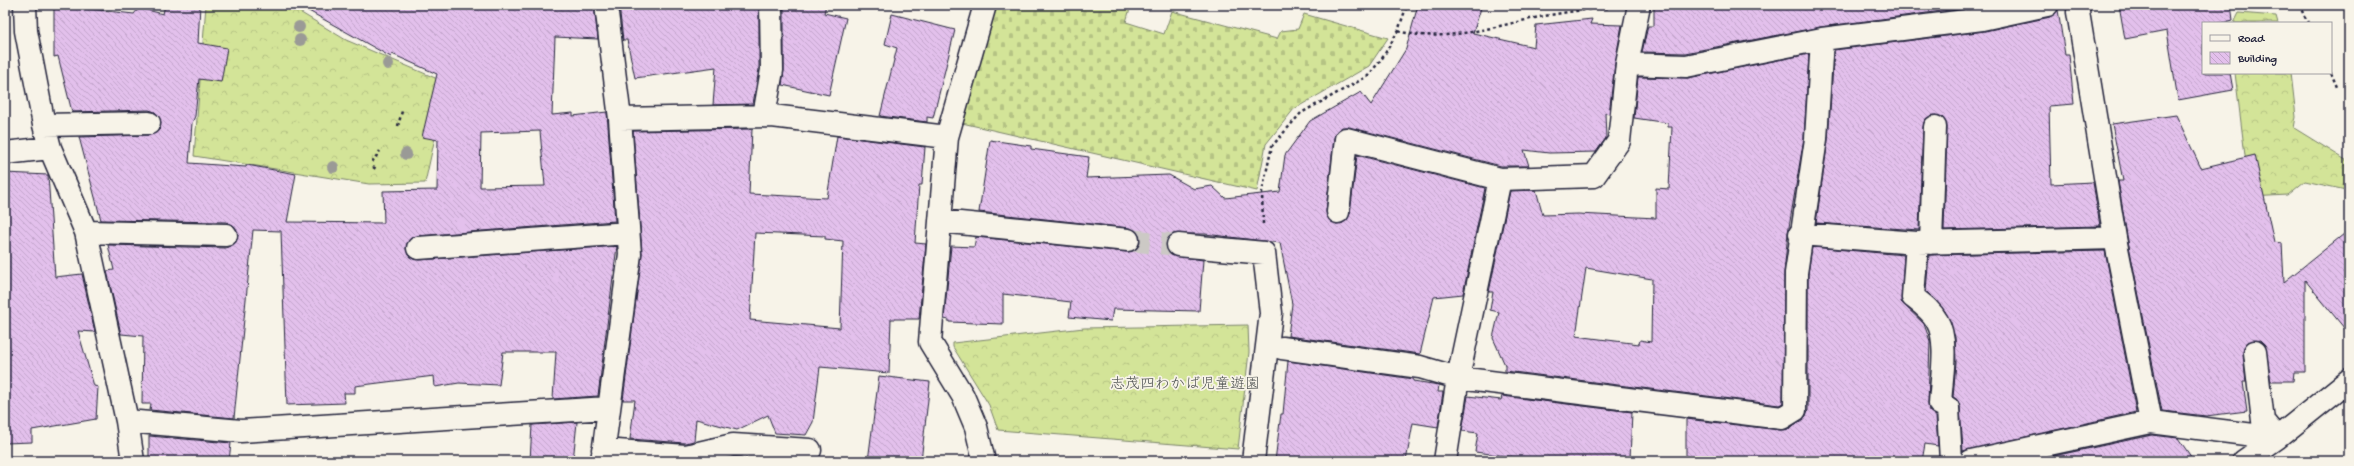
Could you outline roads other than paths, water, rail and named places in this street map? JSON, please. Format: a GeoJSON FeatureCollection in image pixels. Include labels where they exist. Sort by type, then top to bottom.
{"type":"FeatureCollection","features":[{"type":"Feature","properties":{"kind":"street"},"geometry":{"type":"LineString","coordinates":[[25,5],[26,30],[44,125],[50,148],[86,232],[127,421],[134,461]]}},
{"type":"Feature","properties":{"kind":"street"},"geometry":{"type":"LineString","coordinates":[[606,5],[620,119],[630,254],[608,408],[603,456],[686,456],[734,445],[810,450]]}},
{"type":"Feature","properties":{"kind":"street"},"geometry":{"type":"LineString","coordinates":[[764,116],[772,70],[772,5]]}},
{"type":"Feature","properties":{"kind":"street"},"geometry":{"type":"LineString","coordinates":[[984,461],[976,427],[963,396],[930,342],[947,137],[985,5]]}},
{"type":"Feature","properties":{"kind":"street"},"geometry":{"type":"LineString","coordinates":[[1627,64],[1686,66],[1822,39],[1982,19],[2046,5]]}},
{"type":"Feature","properties":{"kind":"street"},"geometry":{"type":"LineString","coordinates":[[2079,5],[2079,20],[2115,238],[2150,422]]}},
{"type":"Feature","properties":{"kind":"street"},"geometry":{"type":"LineString","coordinates":[[1338,212],[1346,138],[1500,179],[1594,176],[1619,141],[1627,64],[1638,6]]}},
{"type":"Feature","properties":{"kind":"street"},"geometry":{"type":"LineString","coordinates":[[1274,347],[1420,367],[1458,378],[1782,418],[1795,410],[1796,273],[1800,234],[1816,138],[1822,39]]}},
{"type":"Feature","properties":{"kind":"street"},"geometry":{"type":"LineString","coordinates":[[620,119],[764,116],[947,137]]}},
{"type":"Feature","properties":{"kind":"street"},"geometry":{"type":"LineString","coordinates":[[44,125],[149,123]]}},
{"type":"Feature","properties":{"kind":"street"},"geometry":{"type":"LineString","coordinates":[[1935,127],[1924,243],[1913,297],[1927,307],[1938,321],[1944,344],[1940,404],[1948,408],[1950,461]]}},
{"type":"Feature","properties":{"kind":"street"},"geometry":{"type":"LineString","coordinates":[[5,153],[50,148]]}},
{"type":"Feature","properties":{"kind":"street"},"geometry":{"type":"LineString","coordinates":[[1445,461],[1458,378],[1500,179]]}},
{"type":"Feature","properties":{"kind":"street"},"geometry":{"type":"LineString","coordinates":[[940,221],[1128,240]]}},
{"type":"Feature","properties":{"kind":"street"},"geometry":{"type":"LineString","coordinates":[[86,232],[226,235]]}},
{"type":"Feature","properties":{"kind":"street"},"geometry":{"type":"LineString","coordinates":[[418,248],[628,233]]}},
{"type":"Feature","properties":{"kind":"street"},"geometry":{"type":"LineString","coordinates":[[1800,234],[1924,243],[2115,238]]}},
{"type":"Feature","properties":{"kind":"street"},"geometry":{"type":"LineString","coordinates":[[1178,245],[1264,253],[1274,347],[1253,461]]}},
{"type":"Feature","properties":{"kind":"street"},"geometry":{"type":"LineString","coordinates":[[2255,352],[2263,421],[2277,438]]}},
{"type":"Feature","properties":{"kind":"street"},"geometry":{"type":"LineString","coordinates":[[2244,461],[2277,438],[2349,380]]}},
{"type":"Feature","properties":{"kind":"street"},"geometry":{"type":"LineString","coordinates":[[127,421],[241,431],[608,408]]}},
{"type":"Feature","properties":{"kind":"street"},"geometry":{"type":"LineString","coordinates":[[1971,461],[2150,422],[2277,438]]}},
{"type":"Feature","properties":{"kind":"tunnel"},"geometry":{"type":"LineString","coordinates":[[1128,240],[1178,245]]}},
{"type":"Feature","properties":{"kind":"park label","name":"志茂四わかば児童遊園"},"geometry":{"type":"Point","coordinates":[1185,385]}}]}
